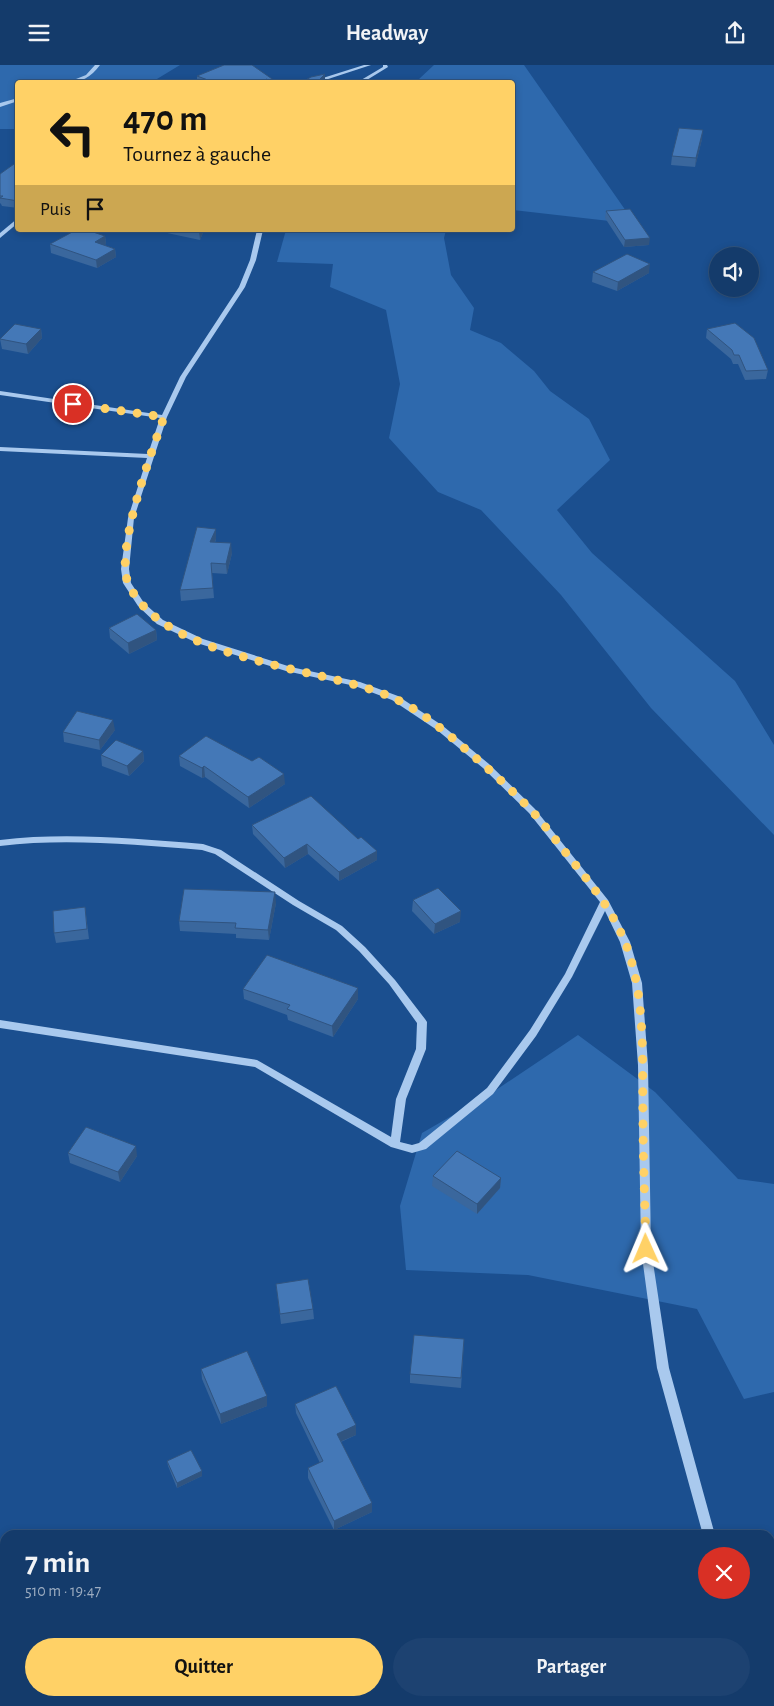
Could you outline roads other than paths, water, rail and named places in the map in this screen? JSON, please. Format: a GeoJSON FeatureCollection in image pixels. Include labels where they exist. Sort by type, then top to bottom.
{"type":"FeatureCollection","features":[{"type":"Feature","properties":{"kind":"street"},"geometry":{"type":"LineString","coordinates":[[77,80],[88,76],[98,65]]}},
{"type":"Feature","properties":{"kind":"street"},"geometry":{"type":"LineString","coordinates":[[319,80],[369,65]]}},
{"type":"Feature","properties":{"kind":"street"},"geometry":{"type":"LineString","coordinates":[[363,80],[387,66]]}},
{"type":"Feature","properties":{"kind":"street"},"geometry":{"type":"LineString","coordinates":[[0,105],[15,100]]}},
{"type":"Feature","properties":{"kind":"street"},"geometry":{"type":"LineString","coordinates":[[0,236],[15,223]]}},
{"type":"Feature","properties":{"kind":"street"},"geometry":{"type":"LineString","coordinates":[[260,232],[253,260],[242,287],[184,377],[164,417],[131,518],[125,569],[127,583],[141,605],[160,622],[200,641],[289,669],[356,684],[401,702],[440,728],[486,766],[532,811],[605,902],[625,942],[637,983],[643,1065],[646,1249],[663,1368],[708,1530]]}},
{"type":"Feature","properties":{"kind":"street"},"geometry":{"type":"LineString","coordinates":[[0,393],[164,417]]}},
{"type":"Feature","properties":{"kind":"street"},"geometry":{"type":"LineString","coordinates":[[0,449],[150,456]]}},
{"type":"Feature","properties":{"kind":"street"},"geometry":{"type":"LineString","coordinates":[[0,843],[30,838],[66,838],[203,847],[230,859],[296,903],[339,928],[362,949],[392,982],[422,1022],[421,1049],[401,1099],[395,1144]]}},
{"type":"Feature","properties":{"kind":"street"},"geometry":{"type":"LineString","coordinates":[[0,1024],[257,1064],[395,1144],[412,1149],[422,1146],[490,1091],[533,1033],[569,975],[605,902]]}}]}
